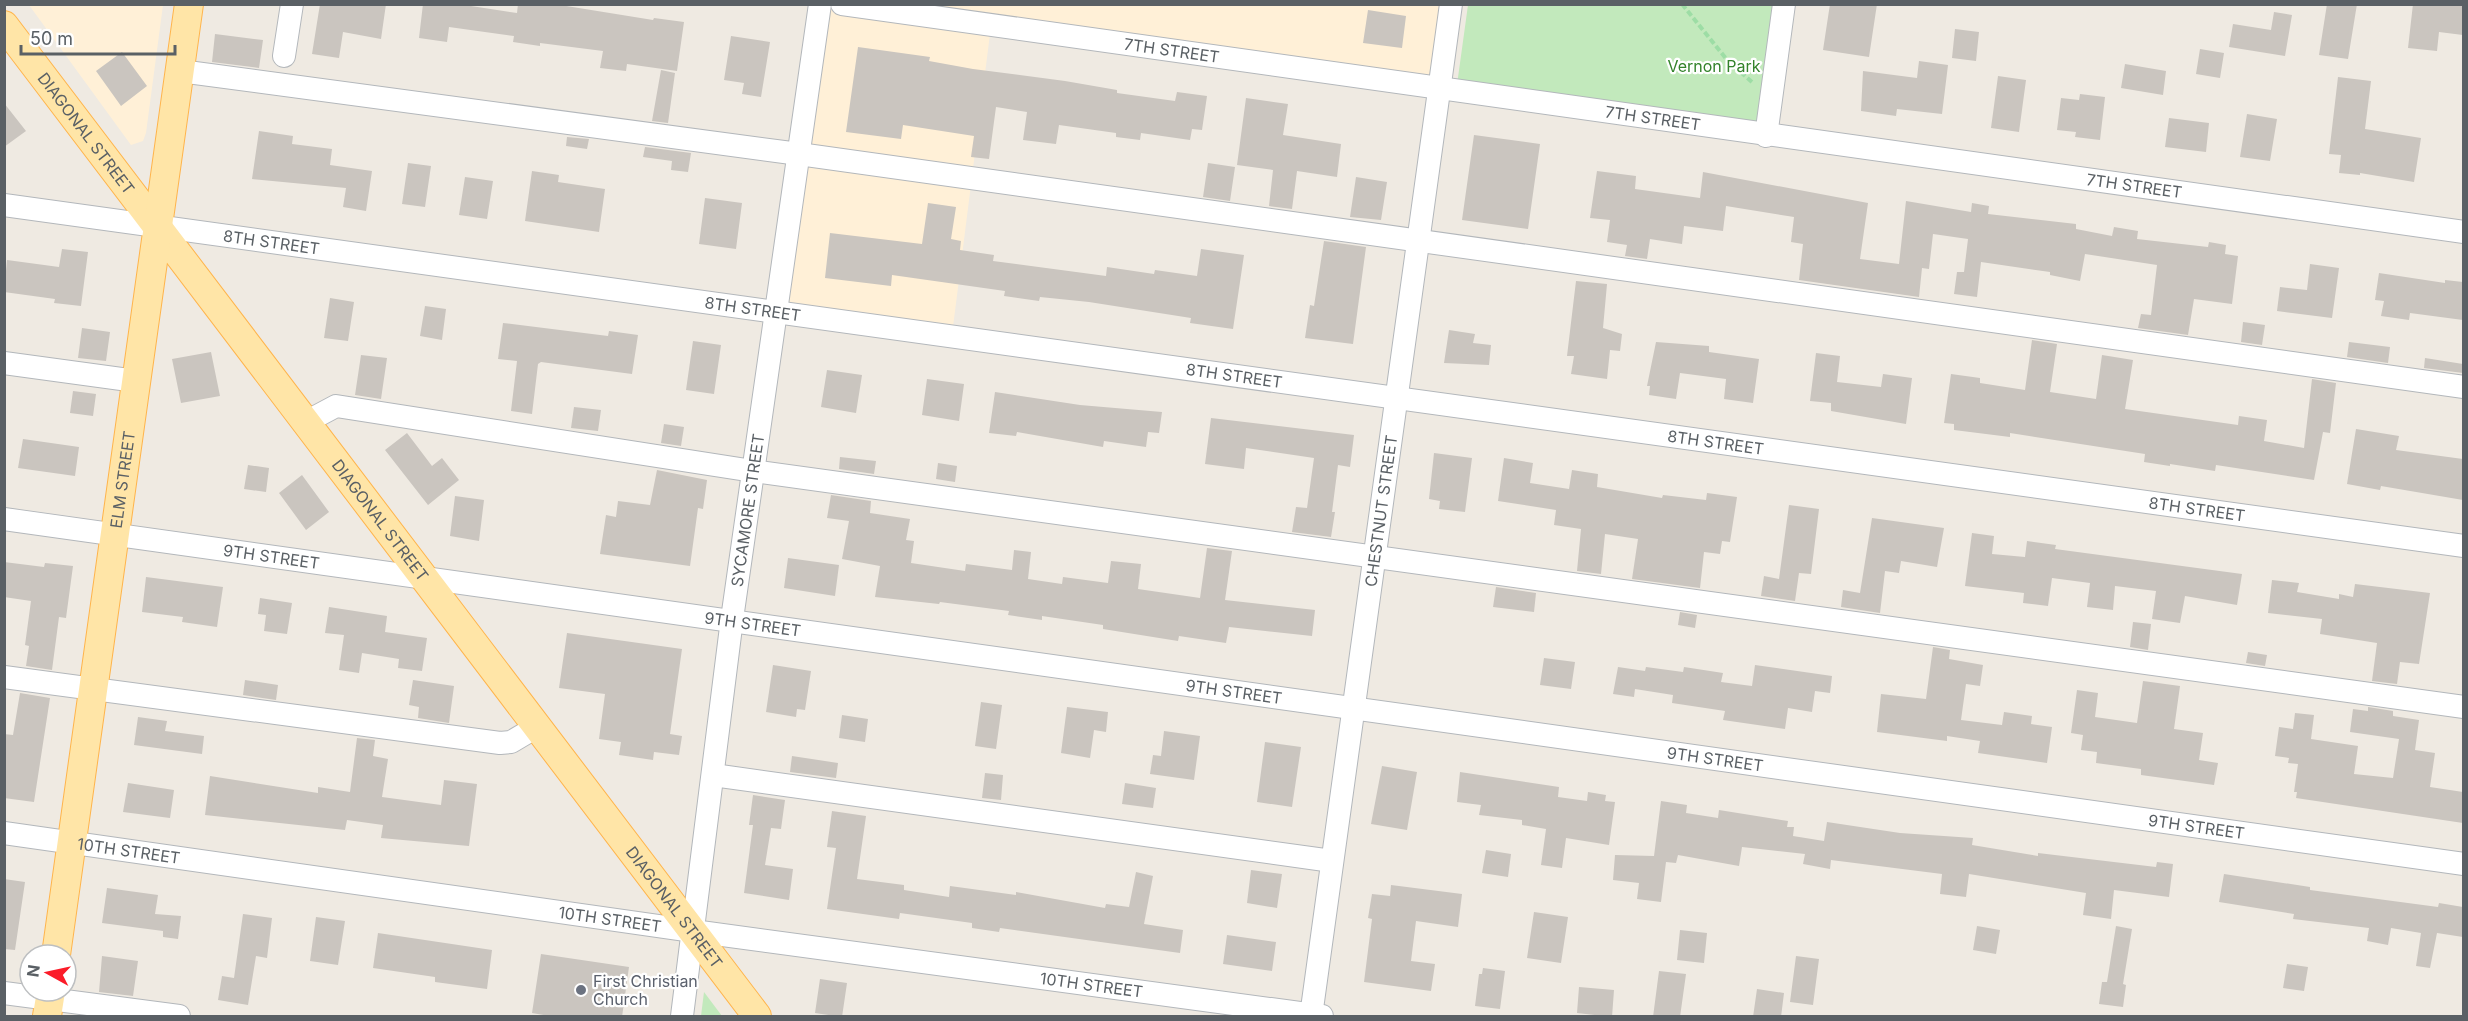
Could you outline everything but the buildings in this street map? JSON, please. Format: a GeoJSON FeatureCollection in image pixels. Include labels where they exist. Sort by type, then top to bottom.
{"type":"FeatureCollection","features":[{"type":"Feature","properties":{"kind":"main road","name":"ELM STREET"},"geometry":{"type":"LineString","coordinates":[[58,943],[189,4]]}},
{"type":"Feature","properties":{"kind":"main road","name":"DIAGONAL STREET"},"geometry":{"type":"LineString","coordinates":[[4,25],[757,1017]]}},
{"type":"Feature","properties":{"kind":"street"},"geometry":{"type":"LineString","coordinates":[[284,56],[292,4]]}},
{"type":"Feature","properties":{"kind":"street","name":"SYCAMORE STREET"},"geometry":{"type":"LineString","coordinates":[[682,1017],[732,619],[820,4]]}},
{"type":"Feature","properties":{"kind":"street","name":"7TH STREET"},"geometry":{"type":"LineString","coordinates":[[842,4],[1766,136],[2463,232]]}},
{"type":"Feature","properties":{"kind":"street","name":"CHESTNUT STREET"},"geometry":{"type":"LineString","coordinates":[[1315,1016],[1332,861],[1451,4]]}},
{"type":"Feature","properties":{"kind":"street"},"geometry":{"type":"LineString","coordinates":[[1766,136],[1784,4]]}},
{"type":"Feature","properties":{"kind":"street"},"geometry":{"type":"LineString","coordinates":[[180,71],[799,154],[2463,387]]}},
{"type":"Feature","properties":{"kind":"street","name":"8TH STREET"},"geometry":{"type":"LineString","coordinates":[[4,205],[158,228],[777,310],[2463,546]]}},
{"type":"Feature","properties":{"kind":"street"},"geometry":{"type":"LineString","coordinates":[[4,363],[136,381]]}},
{"type":"Feature","properties":{"kind":"street"},"geometry":{"type":"LineString","coordinates":[[306,422],[336,406],[753,471],[2463,707]]}},
{"type":"Feature","properties":{"kind":"street","name":"9TH STREET"},"geometry":{"type":"LineString","coordinates":[[4,519],[732,619],[2463,864]]}},
{"type":"Feature","properties":{"kind":"street"},"geometry":{"type":"LineString","coordinates":[[4,677],[500,743],[511,742],[538,726]]}},
{"type":"Feature","properties":{"kind":"street"},"geometry":{"type":"LineString","coordinates":[[713,775],[1332,861]]}},
{"type":"Feature","properties":{"kind":"street","name":"10TH STREET"},"geometry":{"type":"LineString","coordinates":[[4,833],[693,931],[1315,1016]]}},
{"type":"Feature","properties":{"kind":"street"},"geometry":{"type":"LineString","coordinates":[[58,1003],[179,1017]]}},
{"type":"Feature","properties":{"kind":"path"},"geometry":{"type":"LineString","coordinates":[[1682,4],[1728,61],[1771,98]]}},
{"type":"Feature","properties":{"kind":"shaded area"},"geometry":{"type":"Polygon","coordinates":[[[29,5],[163,5],[146,133],[143,141],[131,145],[29,5]]]}},
{"type":"Feature","properties":{"kind":"shaded area"},"geometry":{"type":"Polygon","coordinates":[[[820,5],[1451,5],[1439,90],[991,26],[952,335],[777,310],[820,5]]]}},
{"type":"Feature","properties":{"kind":"green space","name":"Vernon Park"},"geometry":{"type":"Polygon","coordinates":[[[1468,5],[1784,5],[1766,136],[1456,92],[1468,5]]]}},
{"type":"Feature","properties":{"kind":"green space"},"geometry":{"type":"Polygon","coordinates":[[[704,992],[722,1016],[701,1016],[704,992]]]}},
{"type":"Feature","properties":{"kind":"place","name":"First Christian Church"},"geometry":{"type":"Point","coordinates":[581,990]}}]}
